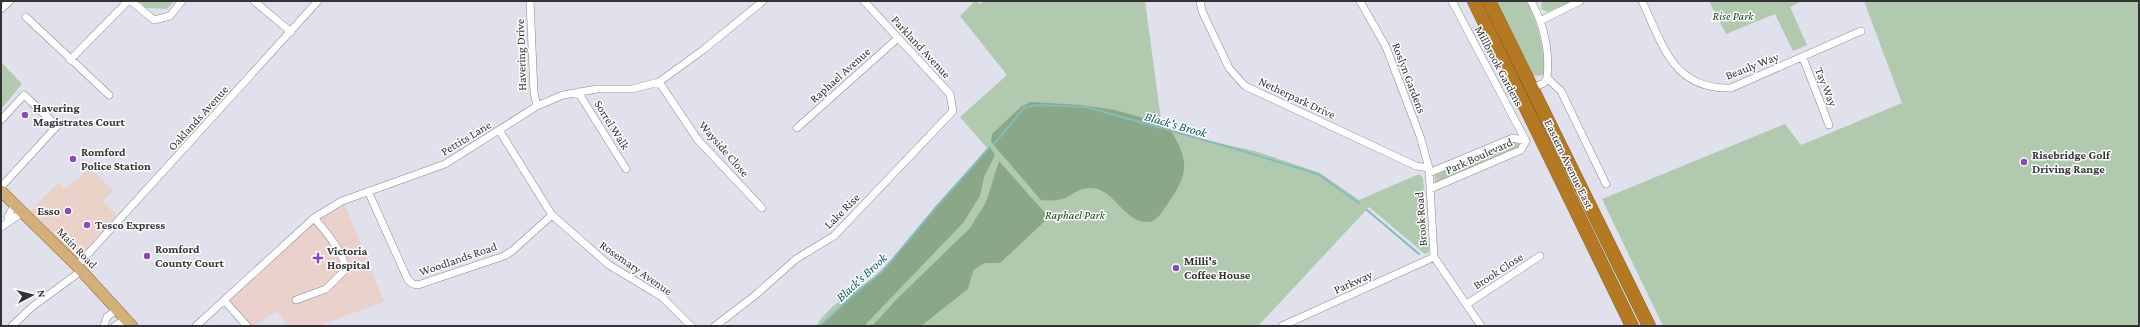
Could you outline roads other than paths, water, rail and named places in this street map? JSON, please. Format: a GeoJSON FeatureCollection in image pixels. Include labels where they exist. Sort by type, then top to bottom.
{"type":"FeatureCollection","features":[{"type":"Feature","properties":{"kind":"highway","name":"Eastern Avenue East"},"geometry":{"type":"LineString","coordinates":[[1474,1],[1537,134],[1632,326]]}},
{"type":"Feature","properties":{"kind":"highway","name":"Eastern Avenue East"},"geometry":{"type":"LineString","coordinates":[[1489,1],[1649,326]]}},
{"type":"Feature","properties":{"kind":"main road","name":"Main Road"},"geometry":{"type":"LineString","coordinates":[[1,191],[79,268],[128,322]]}},
{"type":"Feature","properties":{"kind":"street"},"geometry":{"type":"LineString","coordinates":[[1,9],[10,1]]}},
{"type":"Feature","properties":{"kind":"street"},"geometry":{"type":"LineString","coordinates":[[70,60],[128,1]]}},
{"type":"Feature","properties":{"kind":"street"},"geometry":{"type":"LineString","coordinates":[[131,1],[154,20],[170,16],[182,1]]}},
{"type":"Feature","properties":{"kind":"street"},"geometry":{"type":"LineString","coordinates":[[254,1],[291,32]]}},
{"type":"Feature","properties":{"kind":"street","name":"Oaklands Avenue"},"geometry":{"type":"LineString","coordinates":[[12,326],[32,307],[79,268],[318,1]]}},
{"type":"Feature","properties":{"kind":"street","name":"Havering Drive"},"geometry":{"type":"LineString","coordinates":[[530,1],[534,93],[537,106]]}},
{"type":"Feature","properties":{"kind":"street","name":"Pettits Lane"},"geometry":{"type":"LineString","coordinates":[[196,326],[314,218],[343,200],[445,164],[537,106],[563,95],[597,89],[632,89],[659,82],[703,50],[763,1]]}},
{"type":"Feature","properties":{"kind":"street","name":"Parkland Avenue"},"geometry":{"type":"LineString","coordinates":[[864,1],[950,94],[953,111]]}},
{"type":"Feature","properties":{"kind":"street","name":"Netherpark Drive"},"geometry":{"type":"LineString","coordinates":[[1200,1],[1202,11],[1229,68],[1245,86],[1416,166],[1429,170]]}},
{"type":"Feature","properties":{"kind":"street","name":"Roslyn Gardens"},"geometry":{"type":"LineString","coordinates":[[1360,1],[1386,47],[1420,136],[1429,170]]}},
{"type":"Feature","properties":{"kind":"street","name":"Millbrook Gardens"},"geometry":{"type":"LineString","coordinates":[[1452,1],[1526,141]]}},
{"type":"Feature","properties":{"kind":"street"},"geometry":{"type":"LineString","coordinates":[[1532,1],[1546,42],[1548,65],[1547,78],[1544,83],[1532,88]]}},
{"type":"Feature","properties":{"kind":"street"},"geometry":{"type":"LineString","coordinates":[[1540,21],[1580,1]]}},
{"type":"Feature","properties":{"kind":"street","name":"Beauly Way"},"geometry":{"type":"LineString","coordinates":[[1642,1],[1675,66],[1694,81],[1710,88],[1731,88],[1803,58],[1861,31]]}},
{"type":"Feature","properties":{"kind":"street"},"geometry":{"type":"LineString","coordinates":[[26,17],[70,60],[109,95]]}},
{"type":"Feature","properties":{"kind":"street","name":"Raphael Avenue"},"geometry":{"type":"LineString","coordinates":[[797,128],[898,38]]}},
{"type":"Feature","properties":{"kind":"street","name":"Tay Way"},"geometry":{"type":"LineString","coordinates":[[1803,58],[1829,125]]}},
{"type":"Feature","properties":{"kind":"street"},"geometry":{"type":"LineString","coordinates":[[1547,78],[1561,92],[1606,184]]}},
{"type":"Feature","properties":{"kind":"street","name":"Wayside Close"},"geometry":{"type":"LineString","coordinates":[[659,82],[698,140],[762,208]]}},
{"type":"Feature","properties":{"kind":"street","name":"Sorrel Walk"},"geometry":{"type":"LineString","coordinates":[[578,92],[626,169]]}},
{"type":"Feature","properties":{"kind":"street"},"geometry":{"type":"LineString","coordinates":[[1,120],[24,95],[57,126],[1,187]]}},
{"type":"Feature","properties":{"kind":"street","name":"Lake Rise"},"geometry":{"type":"LineString","coordinates":[[716,326],[796,260],[834,236],[953,111]]}},
{"type":"Feature","properties":{"kind":"street","name":"Rosemary Avenue"},"geometry":{"type":"LineString","coordinates":[[499,130],[552,215],[609,265],[662,297],[691,326]]}},
{"type":"Feature","properties":{"kind":"street"},"geometry":{"type":"LineString","coordinates":[[1526,141],[1537,134]]}},
{"type":"Feature","properties":{"kind":"street","name":"Park Boulevard"},"geometry":{"type":"LineString","coordinates":[[1429,170],[1513,138],[1526,141],[1521,150],[1430,189]]}},
{"type":"Feature","properties":{"kind":"street","name":"Brook Road"},"geometry":{"type":"LineString","coordinates":[[1429,170],[1434,257],[1481,326]]}},
{"type":"Feature","properties":{"kind":"street","name":"Woodlands Road"},"geometry":{"type":"LineString","coordinates":[[368,191],[408,280],[413,284],[418,285],[504,256],[512,251],[552,215]]}},
{"type":"Feature","properties":{"kind":"street"},"geometry":{"type":"LineString","coordinates":[[8,221],[8,217],[15,204]]}},
{"type":"Feature","properties":{"kind":"street"},"geometry":{"type":"LineString","coordinates":[[1,227],[23,212]]}},
{"type":"Feature","properties":{"kind":"street"},"geometry":{"type":"LineString","coordinates":[[296,300],[326,289],[346,269],[333,243],[314,218]]}},
{"type":"Feature","properties":{"kind":"street","name":"Brook Close"},"geometry":{"type":"LineString","coordinates":[[1467,304],[1540,256]]}},
{"type":"Feature","properties":{"kind":"street","name":"Parkway"},"geometry":{"type":"LineString","coordinates":[[1282,326],[1434,257]]}},
{"type":"Feature","properties":{"kind":"street"},"geometry":{"type":"LineString","coordinates":[[224,300],[248,326]]}},
{"type":"Feature","properties":{"kind":"street"},"geometry":{"type":"LineString","coordinates":[[104,326],[107,317],[116,310]]}},
{"type":"Feature","properties":{"kind":"street"},"geometry":{"type":"LineString","coordinates":[[115,326],[128,322]]}},
{"type":"Feature","properties":{"kind":"waterway","name":"Black's Brook"},"geometry":{"type":"LineString","coordinates":[[994,144],[1025,107],[1037,105],[1086,107],[1236,149],[1318,174],[1359,203]]}},
{"type":"Feature","properties":{"kind":"waterway","name":"Black's Brook"},"geometry":{"type":"LineString","coordinates":[[820,326],[859,290],[882,272],[937,206],[990,147]]}},
{"type":"Feature","properties":{"kind":"waterway","name":"Black's Brook"},"geometry":{"type":"LineString","coordinates":[[1367,210],[1419,254]]}},
{"type":"Feature","properties":{"kind":"place","name":"Havering Magistrates Court"},"geometry":{"type":"Point","coordinates":[25,115]}},
{"type":"Feature","properties":{"kind":"place","name":"Romford Police Station"},"geometry":{"type":"Point","coordinates":[73,159]}},
{"type":"Feature","properties":{"kind":"place","name":"Risebridge Golf Driving Range"},"geometry":{"type":"Point","coordinates":[2024,162]}},
{"type":"Feature","properties":{"kind":"place","name":"Esso"},"geometry":{"type":"Point","coordinates":[68,211]}},
{"type":"Feature","properties":{"kind":"place","name":"Tesco Express"},"geometry":{"type":"Point","coordinates":[87,225]}},
{"type":"Feature","properties":{"kind":"place","name":"Romford County Court"},"geometry":{"type":"Point","coordinates":[147,256]}},
{"type":"Feature","properties":{"kind":"place","name":"Victoria Hospital"},"geometry":{"type":"Point","coordinates":[318,258]}},
{"type":"Feature","properties":{"kind":"place","name":"Milli's Coffee House"},"geometry":{"type":"Point","coordinates":[1176,268]}},
{"type":"Feature","properties":{"kind":"park label","name":"Rise Park"},"geometry":{"type":"Point","coordinates":[1733,16]}},
{"type":"Feature","properties":{"kind":"park label","name":"Raphael Park"},"geometry":{"type":"Point","coordinates":[1075,215]}}]}
